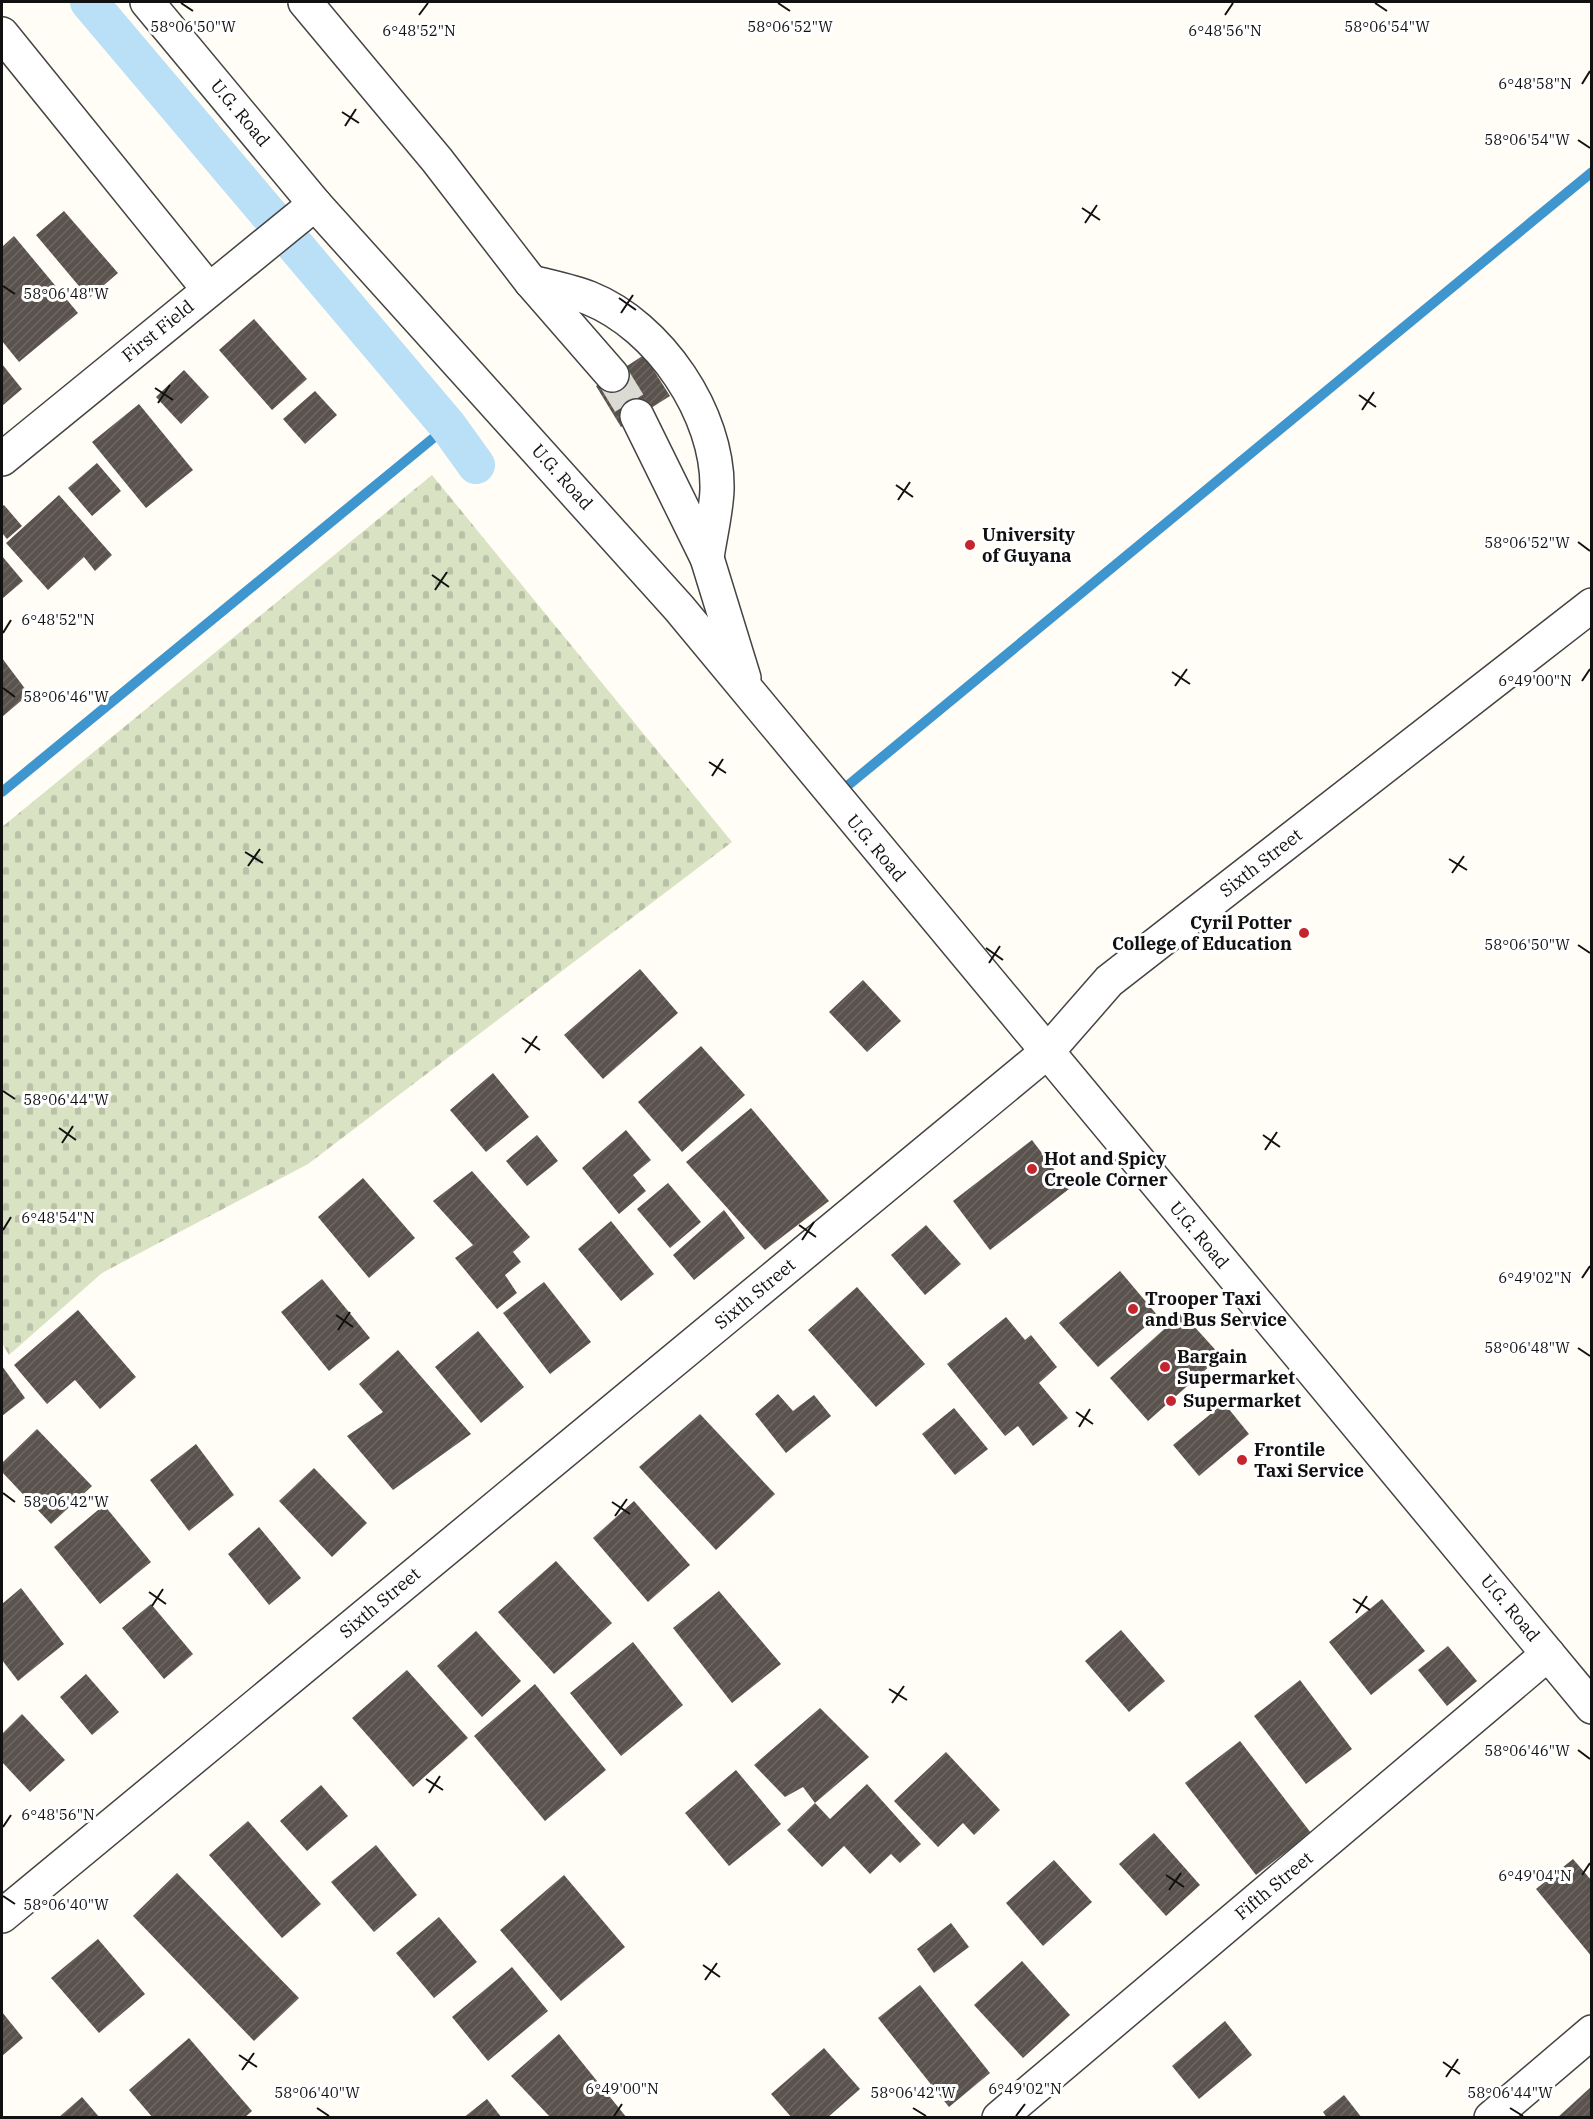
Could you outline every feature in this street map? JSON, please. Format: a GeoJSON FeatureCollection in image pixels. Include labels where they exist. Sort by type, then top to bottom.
{"type":"FeatureCollection","features":[{"type":"Feature","properties":{"kind":"street","name":"U.G. Road"},"geometry":{"type":"LineString","coordinates":[[147,2],[304,213],[679,608],[1592,1707]]}},
{"type":"Feature","properties":{"kind":"street"},"geometry":{"type":"LineString","coordinates":[[305,2],[437,160],[531,282],[612,375]]}},
{"type":"Feature","properties":{"kind":"street"},"geometry":{"type":"LineString","coordinates":[[2,34],[209,290]]}},
{"type":"Feature","properties":{"kind":"street","name":"First Field"},"geometry":{"type":"LineString","coordinates":[[2,459],[304,213]]}},
{"type":"Feature","properties":{"kind":"street"},"geometry":{"type":"LineString","coordinates":[[531,282],[590,298],[628,321],[658,347],[685,381],[705,427],[714,463],[717,490],[707,558]]}},
{"type":"Feature","properties":{"kind":"street"},"geometry":{"type":"LineString","coordinates":[[638,416],[707,558],[749,694]]}},
{"type":"Feature","properties":{"kind":"street","name":"Sixth Street"},"geometry":{"type":"LineString","coordinates":[[2,1916],[1047,1052],[1109,981],[1592,605]]}},
{"type":"Feature","properties":{"kind":"street","name":"Fifth Street"},"geometry":{"type":"LineString","coordinates":[[999,2118],[1548,1654]]}},
{"type":"Feature","properties":{"kind":"street"},"geometry":{"type":"LineString","coordinates":[[1491,2118],[1592,2032]]}},
{"type":"Feature","properties":{"kind":"green space"},"geometry":{"type":"Polygon","coordinates":[[[432,475],[732,842],[308,1164],[102,1273],[9,1355],[2,1343],[2,827],[432,475]]]}},
{"type":"Feature","properties":{"kind":"building"},"geometry":{"type":"Polygon","coordinates":[[[64,211],[118,273],[89,298],[36,235],[64,211]]]}},
{"type":"Feature","properties":{"kind":"building"},"geometry":{"type":"Polygon","coordinates":[[[14,236],[78,313],[19,362],[2,341],[2,247],[14,236]]]}},
{"type":"Feature","properties":{"kind":"building"},"geometry":{"type":"Polygon","coordinates":[[[254,319],[307,379],[272,410],[219,350],[254,319]]]}},
{"type":"Feature","properties":{"kind":"building"},"geometry":{"type":"Polygon","coordinates":[[[644,355],[670,396],[621,427],[596,386],[644,355]]]}},
{"type":"Feature","properties":{"kind":"building"},"geometry":{"type":"Polygon","coordinates":[[[2,364],[22,389],[2,406],[2,364]]]}},
{"type":"Feature","properties":{"kind":"building"},"geometry":{"type":"Polygon","coordinates":[[[184,370],[209,397],[181,424],[156,397],[184,370]]]}},
{"type":"Feature","properties":{"kind":"building"},"geometry":{"type":"Polygon","coordinates":[[[315,391],[337,415],[305,444],[283,419],[315,391]]]}},
{"type":"Feature","properties":{"kind":"building"},"geometry":{"type":"Polygon","coordinates":[[[139,404],[193,470],[146,508],[92,442],[139,404]]]}},
{"type":"Feature","properties":{"kind":"building"},"geometry":{"type":"Polygon","coordinates":[[[97,463],[121,491],[92,516],[68,488],[97,463]]]}},
{"type":"Feature","properties":{"kind":"building"},"geometry":{"type":"Polygon","coordinates":[[[59,495],[112,555],[95,571],[84,557],[48,590],[6,543],[59,495]]]}},
{"type":"Feature","properties":{"kind":"building"},"geometry":{"type":"Polygon","coordinates":[[[4,505],[22,526],[7,539],[2,533],[2,507],[4,505]]]}},
{"type":"Feature","properties":{"kind":"building"},"geometry":{"type":"Polygon","coordinates":[[[2,556],[23,581],[3,598],[2,596],[2,556]]]}},
{"type":"Feature","properties":{"kind":"building"},"geometry":{"type":"Polygon","coordinates":[[[2,658],[29,694],[2,717],[2,658]]]}},
{"type":"Feature","properties":{"kind":"building"},"geometry":{"type":"Polygon","coordinates":[[[640,969],[678,1013],[603,1079],[564,1035],[640,969]]]}},
{"type":"Feature","properties":{"kind":"building"},"geometry":{"type":"Polygon","coordinates":[[[863,980],[901,1021],[867,1052],[829,1012],[863,980]]]}},
{"type":"Feature","properties":{"kind":"building"},"geometry":{"type":"Polygon","coordinates":[[[701,1046],[745,1095],[682,1152],[638,1102],[701,1046]]]}},
{"type":"Feature","properties":{"kind":"building"},"geometry":{"type":"Polygon","coordinates":[[[493,1073],[529,1117],[486,1152],[450,1110],[493,1073]]]}},
{"type":"Feature","properties":{"kind":"building"},"geometry":{"type":"Polygon","coordinates":[[[751,1108],[829,1201],[765,1250],[686,1162],[751,1108]]]}},
{"type":"Feature","properties":{"kind":"building"},"geometry":{"type":"Polygon","coordinates":[[[626,1130],[651,1160],[633,1175],[646,1191],[619,1214],[582,1168],[626,1130]]]}},
{"type":"Feature","properties":{"kind":"building"},"geometry":{"type":"Polygon","coordinates":[[[537,1135],[558,1161],[527,1186],[506,1161],[537,1135]]]}},
{"type":"Feature","properties":{"kind":"building"},"geometry":{"type":"Polygon","coordinates":[[[1032,1140],[1069,1189],[990,1250],[953,1201],[1032,1140]]]}},
{"type":"Feature","properties":{"kind":"building"},"geometry":{"type":"Polygon","coordinates":[[[472,1171],[530,1237],[513,1252],[521,1262],[505,1275],[517,1293],[497,1309],[455,1258],[473,1245],[433,1201],[472,1171]]]}},
{"type":"Feature","properties":{"kind":"building"},"geometry":{"type":"Polygon","coordinates":[[[363,1178],[415,1238],[369,1278],[318,1217],[363,1178]]]}},
{"type":"Feature","properties":{"kind":"building"},"geometry":{"type":"Polygon","coordinates":[[[668,1183],[701,1222],[670,1248],[637,1209],[668,1183]]]}},
{"type":"Feature","properties":{"kind":"building"},"geometry":{"type":"Polygon","coordinates":[[[724,1210],[745,1238],[694,1280],[673,1255],[724,1210]]]}},
{"type":"Feature","properties":{"kind":"building"},"geometry":{"type":"Polygon","coordinates":[[[611,1221],[654,1274],[621,1301],[578,1249],[611,1221]]]}},
{"type":"Feature","properties":{"kind":"building"},"geometry":{"type":"Polygon","coordinates":[[[926,1225],[961,1264],[925,1295],[891,1255],[926,1225]]]}},
{"type":"Feature","properties":{"kind":"building"},"geometry":{"type":"Polygon","coordinates":[[[1120,1271],[1158,1316],[1098,1367],[1059,1323],[1120,1271]]]}},
{"type":"Feature","properties":{"kind":"building"},"geometry":{"type":"Polygon","coordinates":[[[322,1279],[370,1338],[329,1371],[281,1312],[322,1279]]]}},
{"type":"Feature","properties":{"kind":"building"},"geometry":{"type":"Polygon","coordinates":[[[544,1282],[591,1342],[550,1374],[503,1313],[544,1282]]]}},
{"type":"Feature","properties":{"kind":"building"},"geometry":{"type":"Polygon","coordinates":[[[857,1287],[925,1364],[876,1407],[808,1330],[857,1287]]]}},
{"type":"Feature","properties":{"kind":"building"},"geometry":{"type":"Polygon","coordinates":[[[78,1310],[136,1377],[100,1409],[75,1380],[47,1404],[14,1365],[78,1310]]]}},
{"type":"Feature","properties":{"kind":"building","name":"Bargain Supermarket"},"geometry":{"type":"Polygon","coordinates":[[[1182,1313],[1221,1356],[1148,1421],[1110,1378],[1182,1313]]]}},
{"type":"Feature","properties":{"kind":"building"},"geometry":{"type":"Polygon","coordinates":[[[1006,1317],[1025,1340],[1031,1335],[1057,1367],[1039,1383],[1068,1418],[1033,1446],[1018,1426],[1005,1436],[947,1364],[1006,1317]]]}},
{"type":"Feature","properties":{"kind":"building"},"geometry":{"type":"Polygon","coordinates":[[[478,1331],[524,1387],[481,1423],[435,1367],[478,1331]]]}},
{"type":"Feature","properties":{"kind":"building"},"geometry":{"type":"Polygon","coordinates":[[[398,1350],[471,1434],[393,1490],[347,1436],[383,1412],[359,1384],[398,1350]]]}},
{"type":"Feature","properties":{"kind":"building"},"geometry":{"type":"Polygon","coordinates":[[[2,1366],[25,1398],[2,1416],[2,1366]]]}},
{"type":"Feature","properties":{"kind":"building"},"geometry":{"type":"Polygon","coordinates":[[[778,1394],[793,1411],[814,1395],[831,1416],[786,1453],[755,1414],[778,1394]]]}},
{"type":"Feature","properties":{"kind":"building"},"geometry":{"type":"Polygon","coordinates":[[[1224,1403],[1249,1434],[1199,1476],[1173,1445],[1224,1403]]]}},
{"type":"Feature","properties":{"kind":"building"},"geometry":{"type":"Polygon","coordinates":[[[954,1408],[988,1449],[955,1475],[922,1434],[954,1408]]]}},
{"type":"Feature","properties":{"kind":"building"},"geometry":{"type":"Polygon","coordinates":[[[700,1414],[775,1494],[716,1550],[639,1467],[700,1414]]]}},
{"type":"Feature","properties":{"kind":"building"},"geometry":{"type":"Polygon","coordinates":[[[37,1429],[92,1486],[51,1524],[2,1472],[2,1463],[37,1429]]]}},
{"type":"Feature","properties":{"kind":"building"},"geometry":{"type":"Polygon","coordinates":[[[196,1444],[234,1495],[189,1531],[150,1480],[196,1444]]]}},
{"type":"Feature","properties":{"kind":"building"},"geometry":{"type":"Polygon","coordinates":[[[314,1468],[367,1523],[332,1557],[279,1501],[314,1468]]]}},
{"type":"Feature","properties":{"kind":"building"},"geometry":{"type":"Polygon","coordinates":[[[634,1501],[690,1565],[648,1602],[593,1538],[634,1501]]]}},
{"type":"Feature","properties":{"kind":"building"},"geometry":{"type":"Polygon","coordinates":[[[104,1505],[151,1562],[100,1604],[54,1547],[104,1505]]]}},
{"type":"Feature","properties":{"kind":"building"},"geometry":{"type":"Polygon","coordinates":[[[259,1527],[301,1578],[269,1605],[228,1554],[259,1527]]]}},
{"type":"Feature","properties":{"kind":"building"},"geometry":{"type":"Polygon","coordinates":[[[556,1561],[612,1623],[554,1674],[498,1612],[556,1561]]]}},
{"type":"Feature","properties":{"kind":"building"},"geometry":{"type":"Polygon","coordinates":[[[21,1588],[64,1644],[18,1681],[2,1660],[2,1604],[21,1588]]]}},
{"type":"Feature","properties":{"kind":"building"},"geometry":{"type":"Polygon","coordinates":[[[719,1591],[781,1664],[732,1703],[673,1628],[719,1591]]]}},
{"type":"Feature","properties":{"kind":"building"},"geometry":{"type":"Polygon","coordinates":[[[1382,1599],[1425,1651],[1371,1695],[1329,1642],[1382,1599]]]}},
{"type":"Feature","properties":{"kind":"building"},"geometry":{"type":"Polygon","coordinates":[[[151,1604],[193,1654],[164,1679],[122,1628],[151,1604]]]}},
{"type":"Feature","properties":{"kind":"building"},"geometry":{"type":"Polygon","coordinates":[[[1121,1630],[1165,1681],[1129,1712],[1085,1661],[1121,1630]]]}},
{"type":"Feature","properties":{"kind":"building"},"geometry":{"type":"Polygon","coordinates":[[[476,1631],[521,1681],[482,1717],[437,1666],[476,1631]]]}},
{"type":"Feature","properties":{"kind":"building"},"geometry":{"type":"Polygon","coordinates":[[[633,1642],[683,1705],[621,1756],[570,1693],[633,1642]]]}},
{"type":"Feature","properties":{"kind":"building"},"geometry":{"type":"Polygon","coordinates":[[[1448,1646],[1477,1681],[1447,1706],[1418,1670],[1448,1646]]]}},
{"type":"Feature","properties":{"kind":"building"},"geometry":{"type":"Polygon","coordinates":[[[407,1670],[468,1738],[413,1787],[352,1718],[407,1670]]]}},
{"type":"Feature","properties":{"kind":"building"},"geometry":{"type":"Polygon","coordinates":[[[86,1674],[119,1712],[92,1735],[60,1697],[86,1674]]]}},
{"type":"Feature","properties":{"kind":"building"},"geometry":{"type":"Polygon","coordinates":[[[1300,1680],[1352,1749],[1306,1784],[1254,1716],[1300,1680]]]}},
{"type":"Feature","properties":{"kind":"building"},"geometry":{"type":"Polygon","coordinates":[[[535,1684],[606,1770],[545,1821],[474,1736],[535,1684]]]}},
{"type":"Feature","properties":{"kind":"building"},"geometry":{"type":"Polygon","coordinates":[[[820,1708],[869,1757],[815,1803],[803,1787],[785,1797],[754,1765],[820,1708]]]}},
{"type":"Feature","properties":{"kind":"building"},"geometry":{"type":"Polygon","coordinates":[[[22,1714],[65,1760],[30,1792],[2,1762],[2,1734],[22,1714]]]}},
{"type":"Feature","properties":{"kind":"building"},"geometry":{"type":"Polygon","coordinates":[[[1240,1741],[1311,1833],[1256,1875],[1185,1783],[1240,1741]]]}},
{"type":"Feature","properties":{"kind":"building"},"geometry":{"type":"Polygon","coordinates":[[[946,1752],[1000,1810],[974,1835],[963,1823],[938,1847],[894,1801],[946,1752]]]}},
{"type":"Feature","properties":{"kind":"building"},"geometry":{"type":"Polygon","coordinates":[[[736,1770],[781,1824],[729,1866],[685,1813],[736,1770]]]}},
{"type":"Feature","properties":{"kind":"building"},"geometry":{"type":"Polygon","coordinates":[[[867,1784],[921,1844],[900,1863],[891,1854],[870,1874],[844,1846],[822,1867],[787,1830],[815,1803],[830,1819],[867,1784]]]}},
{"type":"Feature","properties":{"kind":"building"},"geometry":{"type":"Polygon","coordinates":[[[321,1785],[348,1816],[307,1851],[280,1821],[321,1785]]]}},
{"type":"Feature","properties":{"kind":"building"},"geometry":{"type":"Polygon","coordinates":[[[248,1821],[321,1904],[282,1938],[209,1855],[248,1821]]]}},
{"type":"Feature","properties":{"kind":"building"},"geometry":{"type":"Polygon","coordinates":[[[1154,1833],[1200,1885],[1166,1916],[1119,1864],[1154,1833]]]}},
{"type":"Feature","properties":{"kind":"building"},"geometry":{"type":"Polygon","coordinates":[[[376,1845],[417,1895],[374,1932],[331,1882],[376,1845]]]}},
{"type":"Feature","properties":{"kind":"building"},"geometry":{"type":"Polygon","coordinates":[[[1573,1859],[1592,1881],[1592,1957],[1536,1889],[1573,1859]]]}},
{"type":"Feature","properties":{"kind":"building"},"geometry":{"type":"Polygon","coordinates":[[[1054,1860],[1092,1902],[1043,1946],[1006,1903],[1054,1860]]]}},
{"type":"Feature","properties":{"kind":"building"},"geometry":{"type":"Polygon","coordinates":[[[177,1873],[299,1998],[254,2041],[133,1916],[177,1873]]]}},
{"type":"Feature","properties":{"kind":"building"},"geometry":{"type":"Polygon","coordinates":[[[564,1875],[625,1947],[561,2001],[500,1930],[564,1875]]]}},
{"type":"Feature","properties":{"kind":"building"},"geometry":{"type":"Polygon","coordinates":[[[439,1917],[477,1962],[434,1998],[396,1953],[439,1917]]]}},
{"type":"Feature","properties":{"kind":"building"},"geometry":{"type":"Polygon","coordinates":[[[951,1923],[969,1947],[934,1973],[917,1949],[951,1923]]]}},
{"type":"Feature","properties":{"kind":"building"},"geometry":{"type":"Polygon","coordinates":[[[98,1939],[145,1994],[99,2033],[51,1978],[98,1939]]]}},
{"type":"Feature","properties":{"kind":"building"},"geometry":{"type":"Polygon","coordinates":[[[1022,1961],[1070,2015],[1023,2058],[974,2005],[1022,1961]]]}},
{"type":"Feature","properties":{"kind":"building"},"geometry":{"type":"Polygon","coordinates":[[[512,1967],[548,2011],[488,2061],[452,2017],[512,1967]]]}},
{"type":"Feature","properties":{"kind":"building"},"geometry":{"type":"Polygon","coordinates":[[[920,1985],[990,2073],[949,2107],[878,2018],[920,1985]]]}},
{"type":"Feature","properties":{"kind":"building"},"geometry":{"type":"Polygon","coordinates":[[[2,2012],[23,2038],[2,2056],[2,2012]]]}},
{"type":"Feature","properties":{"kind":"building"},"geometry":{"type":"Polygon","coordinates":[[[1225,2021],[1252,2055],[1199,2099],[1172,2066],[1225,2021]]]}},
{"type":"Feature","properties":{"kind":"building"},"geometry":{"type":"Polygon","coordinates":[[[559,2034],[627,2118],[551,2118],[511,2076],[559,2034]]]}},
{"type":"Feature","properties":{"kind":"building"},"geometry":{"type":"Polygon","coordinates":[[[189,2038],[252,2111],[244,2118],[153,2118],[129,2090],[189,2038]]]}},
{"type":"Feature","properties":{"kind":"building"},"geometry":{"type":"Polygon","coordinates":[[[824,2048],[860,2089],[827,2118],[792,2118],[771,2094],[824,2048]]]}},
{"type":"Feature","properties":{"kind":"building"},"geometry":{"type":"Polygon","coordinates":[[[1592,2086],[1592,2118],[1557,2118],[1592,2086]]]}},
{"type":"Feature","properties":{"kind":"building"},"geometry":{"type":"Polygon","coordinates":[[[1344,2095],[1362,2118],[1327,2118],[1323,2112],[1344,2095]]]}},
{"type":"Feature","properties":{"kind":"building"},"geometry":{"type":"Polygon","coordinates":[[[82,2097],[100,2118],[58,2118],[82,2097]]]}},
{"type":"Feature","properties":{"kind":"building"},"geometry":{"type":"Polygon","coordinates":[[[487,2099],[502,2118],[463,2118],[487,2099]]]}},
{"type":"Feature","properties":{"kind":"waterway"},"geometry":{"type":"LineString","coordinates":[[89,2],[448,426],[476,465]]}},
{"type":"Feature","properties":{"kind":"waterway"},"geometry":{"type":"LineString","coordinates":[[846,787],[1592,172]]}},
{"type":"Feature","properties":{"kind":"waterway"},"geometry":{"type":"LineString","coordinates":[[2,792],[448,426]]}},
{"type":"Feature","properties":{"kind":"tunnel"},"geometry":{"type":"LineString","coordinates":[[612,375],[637,416]]}},
{"type":"Feature","properties":{"kind":"place","name":"University of Guyana"},"geometry":{"type":"Point","coordinates":[970,545]}},
{"type":"Feature","properties":{"kind":"place","name":"Cyril Potter College of Education"},"geometry":{"type":"Point","coordinates":[1304,933]}},
{"type":"Feature","properties":{"kind":"place","name":"Hot and Spicy Creole Corner"},"geometry":{"type":"Point","coordinates":[1032,1169]}},
{"type":"Feature","properties":{"kind":"place","name":"Trooper Taxi and Bus Service"},"geometry":{"type":"Point","coordinates":[1133,1309]}},
{"type":"Feature","properties":{"kind":"place","name":"Bargain Supermarket"},"geometry":{"type":"Point","coordinates":[1165,1367]}},
{"type":"Feature","properties":{"kind":"place","name":"Supermarket"},"geometry":{"type":"Point","coordinates":[1171,1401]}},
{"type":"Feature","properties":{"kind":"place","name":"Frontile Taxi Service"},"geometry":{"type":"Point","coordinates":[1242,1460]}}]}
